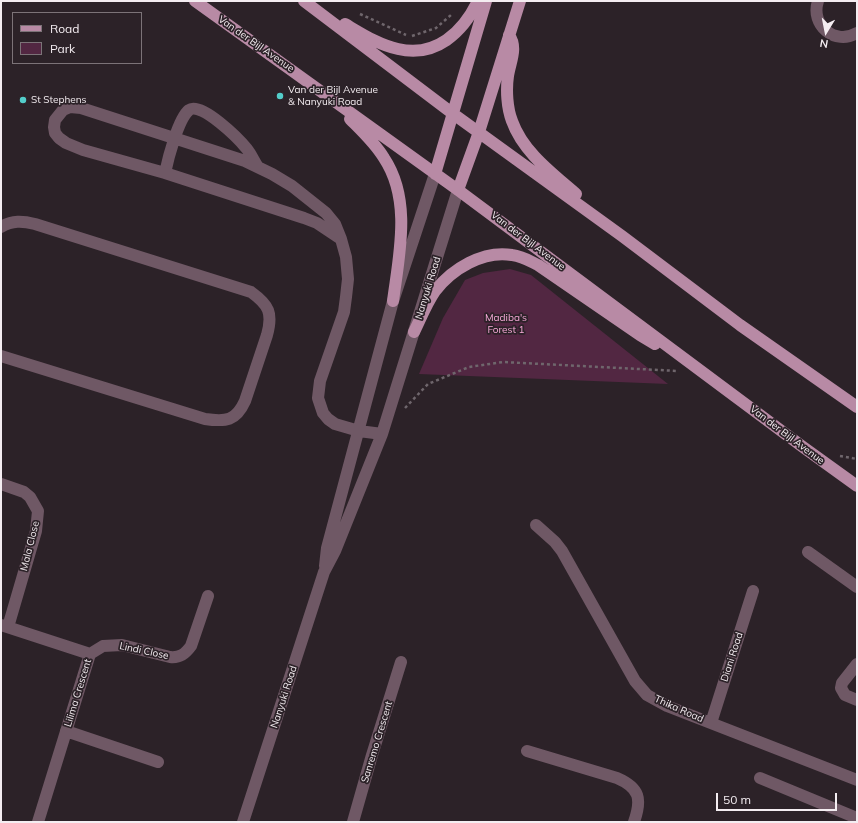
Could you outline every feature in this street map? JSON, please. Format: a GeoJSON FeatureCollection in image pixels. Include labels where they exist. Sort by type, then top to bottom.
{"type":"FeatureCollection","features":[{"type":"Feature","properties":{"kind":"main road","name":"Van der Bijl Avenue"},"geometry":{"type":"LineString","coordinates":[[196,1],[458,190],[857,486]]}},
{"type":"Feature","properties":{"kind":"main road"},"geometry":{"type":"LineString","coordinates":[[304,1],[452,113],[622,236],[740,325],[857,407]]}},
{"type":"Feature","properties":{"kind":"main road"},"geometry":{"type":"LineString","coordinates":[[309,1],[373,40],[399,50],[414,51],[431,48],[453,36],[467,21],[478,1]]}},
{"type":"Feature","properties":{"kind":"main road","name":"Nanyuki Road"},"geometry":{"type":"LineString","coordinates":[[435,174],[486,1]]}},
{"type":"Feature","properties":{"kind":"main road","name":"Nanyuki Road"},"geometry":{"type":"LineString","coordinates":[[458,190],[520,1]]}},
{"type":"Feature","properties":{"kind":"main road"},"geometry":{"type":"LineString","coordinates":[[509,35],[513,40],[514,46],[508,76],[507,96],[511,121],[516,133],[538,160],[622,236]]}},
{"type":"Feature","properties":{"kind":"main road"},"geometry":{"type":"LineString","coordinates":[[318,88],[372,142],[384,158],[394,180],[399,196],[401,219],[393,301]]}},
{"type":"Feature","properties":{"kind":"main road"},"geometry":{"type":"LineString","coordinates":[[414,332],[428,302],[436,290],[448,277],[470,263],[491,255],[512,255],[538,265],[640,335],[704,373]]}},
{"type":"Feature","properties":{"kind":"street"},"geometry":{"type":"LineString","coordinates":[[818,1],[816,10],[817,18],[820,25],[826,31],[841,37],[857,33]]}},
{"type":"Feature","properties":{"kind":"street"},"geometry":{"type":"LineString","coordinates":[[341,239],[317,223],[304,218],[165,173],[83,150],[66,143],[55,133],[55,120],[63,110],[70,107],[81,108],[245,161],[272,174],[292,186],[326,213],[335,224],[341,239],[347,266],[348,279],[344,312],[320,381],[318,398],[323,413],[335,424],[382,434]]}},
{"type":"Feature","properties":{"kind":"street"},"geometry":{"type":"LineString","coordinates":[[165,173],[174,138],[189,109],[195,108],[208,114],[234,134],[247,149],[258,167]]}},
{"type":"Feature","properties":{"kind":"street","name":"Nanyuki Road"},"geometry":{"type":"LineString","coordinates":[[324,572],[327,548],[393,301],[435,174]]}},
{"type":"Feature","properties":{"kind":"street","name":"Nanyuki Road"},"geometry":{"type":"LineString","coordinates":[[243,822],[324,572],[335,551],[382,434],[458,190]]}},
{"type":"Feature","properties":{"kind":"street"},"geometry":{"type":"LineString","coordinates":[[1,227],[6,224],[24,221],[251,292],[267,306],[269,315],[269,325],[245,401],[240,411],[234,417],[227,420],[218,421],[205,419],[1,356]]}},
{"type":"Feature","properties":{"kind":"street","name":"Mala Close"},"geometry":{"type":"LineString","coordinates":[[1,484],[24,492],[30,497],[38,511],[36,530],[4,626]]}},
{"type":"Feature","properties":{"kind":"street","name":"Thika Road"},"geometry":{"type":"LineString","coordinates":[[536,525],[555,542],[562,551],[635,681],[647,695],[667,706],[857,780]]}},
{"type":"Feature","properties":{"kind":"street"},"geometry":{"type":"LineString","coordinates":[[808,552],[857,587]]}},
{"type":"Feature","properties":{"kind":"street","name":"Diani Road"},"geometry":{"type":"LineString","coordinates":[[711,723],[753,591]]}},
{"type":"Feature","properties":{"kind":"street","name":"Lindi Close"},"geometry":{"type":"LineString","coordinates":[[90,654],[103,646],[122,645],[177,658],[187,652],[191,646],[208,596]]}},
{"type":"Feature","properties":{"kind":"street","name":"Lilima Crescent"},"geometry":{"type":"LineString","coordinates":[[4,626],[90,654],[38,822]]}},
{"type":"Feature","properties":{"kind":"street","name":"Sanremo Crescent"},"geometry":{"type":"LineString","coordinates":[[353,822],[401,662]]}},
{"type":"Feature","properties":{"kind":"street"},"geometry":{"type":"LineString","coordinates":[[857,664],[842,683],[841,688],[845,695],[857,700]]}},
{"type":"Feature","properties":{"kind":"street"},"geometry":{"type":"LineString","coordinates":[[66,731],[158,762]]}},
{"type":"Feature","properties":{"kind":"street"},"geometry":{"type":"LineString","coordinates":[[527,751],[617,778],[630,784],[636,791],[639,803],[634,822]]}},
{"type":"Feature","properties":{"kind":"street"},"geometry":{"type":"LineString","coordinates":[[760,778],[857,818]]}},
{"type":"Feature","properties":{"kind":"path"},"geometry":{"type":"LineString","coordinates":[[360,14],[409,36],[436,28],[456,10]]}},
{"type":"Feature","properties":{"kind":"path"},"geometry":{"type":"LineString","coordinates":[[400,414],[428,384],[469,367],[503,362],[681,371]]}},
{"type":"Feature","properties":{"kind":"green space","name":"Madiba's Forest 1"},"geometry":{"type":"Polygon","coordinates":[[[510,269],[531,275],[668,384],[419,374],[443,318],[465,280],[483,273],[510,269]]]}},
{"type":"Feature","properties":{"kind":"place","name":"Van der Bijl Avenue & Nanyuki Road"},"geometry":{"type":"Point","coordinates":[280,96]}},
{"type":"Feature","properties":{"kind":"place","name":"St Stephens"},"geometry":{"type":"Point","coordinates":[23,100]}}]}
